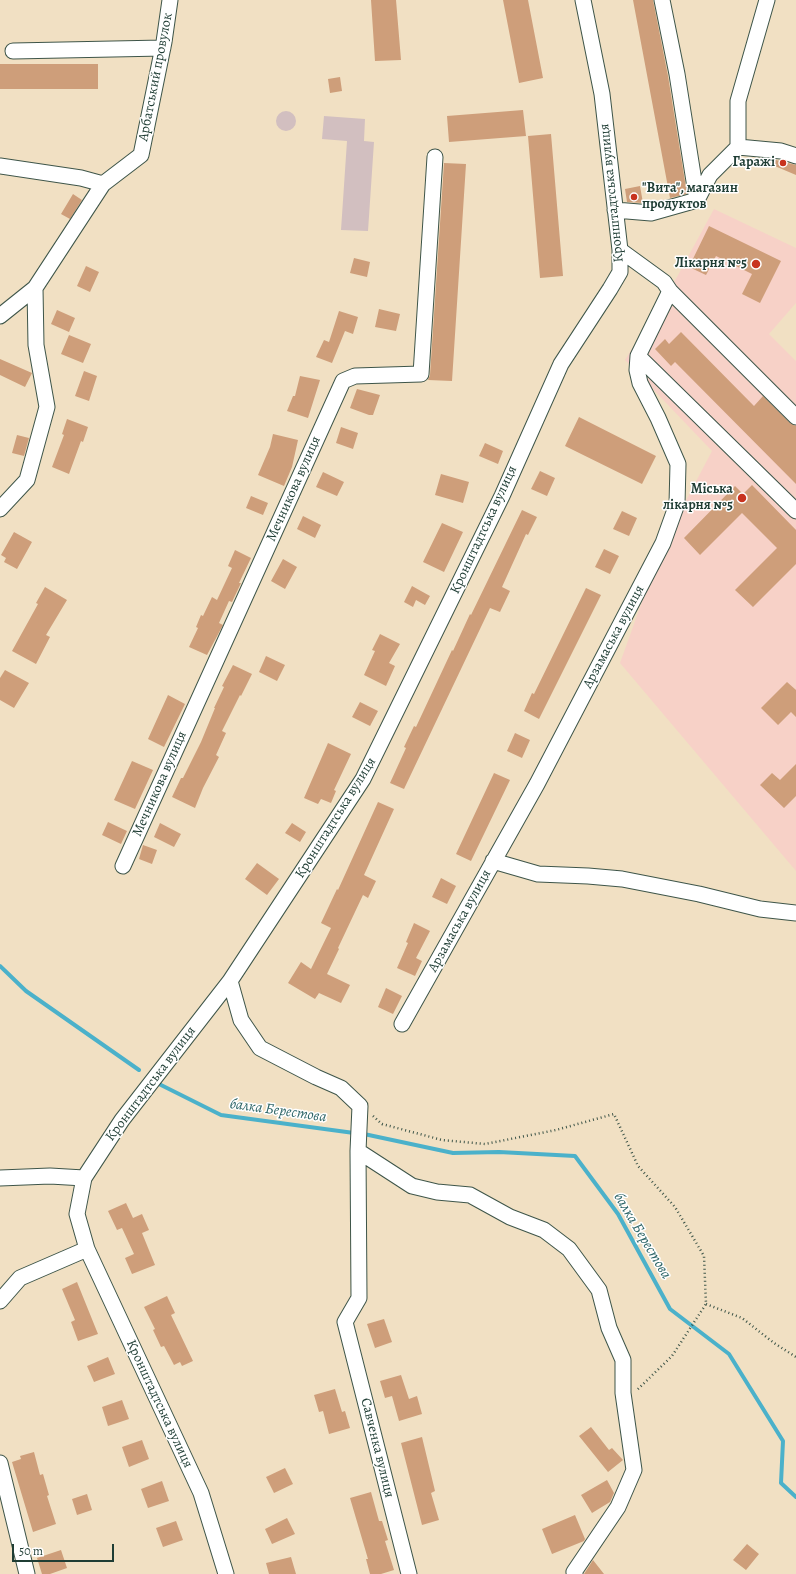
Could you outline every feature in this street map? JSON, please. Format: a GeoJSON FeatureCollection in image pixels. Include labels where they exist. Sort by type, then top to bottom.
{"type":"FeatureCollection","features":[{"type":"Feature","properties":{"kind":"street","name":"Арбатський провулок"},"geometry":{"type":"LineString","coordinates":[[0,316],[35,288],[103,184],[141,155],[163,48],[170,0]]}},
{"type":"Feature","properties":{"kind":"street","name":"Кронштадтська вулиця"},"geometry":{"type":"LineString","coordinates":[[226,1574],[201,1493],[87,1249],[77,1214],[84,1178],[122,1120],[230,981],[363,779],[502,496],[561,364],[610,290],[620,272],[620,250],[602,94],[583,0]]}},
{"type":"Feature","properties":{"kind":"street"},"geometry":{"type":"LineString","coordinates":[[662,0],[677,74],[697,200]]}},
{"type":"Feature","properties":{"kind":"street"},"geometry":{"type":"LineString","coordinates":[[615,210],[651,213],[697,200],[710,175],[738,147],[738,101],[767,0]]}},
{"type":"Feature","properties":{"kind":"street"},"geometry":{"type":"LineString","coordinates":[[13,51],[163,48]]}},
{"type":"Feature","properties":{"kind":"street"},"geometry":{"type":"LineString","coordinates":[[738,147],[781,151],[796,156]]}},
{"type":"Feature","properties":{"kind":"street","name":"Мечникова вулиця"},"geometry":{"type":"LineString","coordinates":[[123,866],[344,381],[356,376],[421,374],[435,157]]}},
{"type":"Feature","properties":{"kind":"street"},"geometry":{"type":"LineString","coordinates":[[0,166],[80,178],[103,184]]}},
{"type":"Feature","properties":{"kind":"street"},"geometry":{"type":"LineString","coordinates":[[620,250],[664,282],[670,290],[796,417]]}},
{"type":"Feature","properties":{"kind":"street"},"geometry":{"type":"LineString","coordinates":[[0,509],[26,480],[47,407],[36,345],[35,288]]}},
{"type":"Feature","properties":{"kind":"street","name":"Арзамаська вулиця"},"geometry":{"type":"LineString","coordinates":[[402,1024],[537,784],[663,543],[677,504],[678,464],[658,418],[640,384],[637,370],[638,356],[670,290]]}},
{"type":"Feature","properties":{"kind":"street"},"geometry":{"type":"LineString","coordinates":[[638,356],[796,510]]}},
{"type":"Feature","properties":{"kind":"street"},"geometry":{"type":"LineString","coordinates":[[493,861],[538,874],[622,879],[698,894],[760,909],[796,913]]}},
{"type":"Feature","properties":{"kind":"street"},"geometry":{"type":"LineString","coordinates":[[230,981],[241,1020],[260,1048],[316,1077],[341,1088],[360,1106],[358,1151],[412,1186],[437,1192],[470,1195],[510,1217],[544,1230],[568,1249],[599,1290],[609,1328],[622,1360],[623,1393],[627,1430],[634,1470],[618,1507],[590,1546],[574,1572],[575,1574]]}},
{"type":"Feature","properties":{"kind":"street","name":"Савченка вулиця"},"geometry":{"type":"LineString","coordinates":[[358,1151],[359,1298],[345,1322],[409,1574]]}},
{"type":"Feature","properties":{"kind":"street"},"geometry":{"type":"LineString","coordinates":[[0,1178],[50,1176],[84,1178]]}},
{"type":"Feature","properties":{"kind":"street"},"geometry":{"type":"LineString","coordinates":[[0,1301],[20,1278],[87,1249]]}},
{"type":"Feature","properties":{"kind":"street"},"geometry":{"type":"LineString","coordinates":[[0,1463],[27,1574]]}},
{"type":"Feature","properties":{"kind":"path"},"geometry":{"type":"LineString","coordinates":[[360,1106],[382,1124],[442,1140],[485,1144],[556,1130],[614,1114],[638,1166],[675,1207],[704,1256],[706,1304],[672,1356],[625,1401]]}},
{"type":"Feature","properties":{"kind":"path"},"geometry":{"type":"LineString","coordinates":[[706,1304],[742,1318],[774,1343],[796,1356]]}},
{"type":"Feature","properties":{"kind":"shaded area"},"geometry":{"type":"Polygon","coordinates":[[[286,111],[293,114],[296,121],[293,128],[286,131],[279,128],[276,121],[279,114],[286,111]]]}},
{"type":"Feature","properties":{"kind":"shaded area"},"geometry":{"type":"Polygon","coordinates":[[[324,116],[365,119],[364,141],[374,142],[368,231],[341,230],[347,141],[322,139],[324,116]]]}},
{"type":"Feature","properties":{"kind":"shaded area","name":"Міська лікарня №5"},"geometry":{"type":"Polygon","coordinates":[[[714,209],[796,248],[796,303],[769,334],[796,361],[796,871],[620,663],[662,546],[712,451],[625,360],[677,277],[714,209]]]}},
{"type":"Feature","properties":{"kind":"building"},"geometry":{"type":"Polygon","coordinates":[[[371,0],[396,0],[401,60],[375,61],[371,0]]]}},
{"type":"Feature","properties":{"kind":"building"},"geometry":{"type":"Polygon","coordinates":[[[503,0],[528,0],[543,78],[519,83],[503,0]]]}},
{"type":"Feature","properties":{"kind":"building"},"geometry":{"type":"Polygon","coordinates":[[[633,0],[653,0],[668,76],[687,194],[670,198],[633,0]]]}},
{"type":"Feature","properties":{"kind":"building"},"geometry":{"type":"Polygon","coordinates":[[[0,64],[98,64],[98,89],[0,89],[0,64]]]}},
{"type":"Feature","properties":{"kind":"building"},"geometry":{"type":"Polygon","coordinates":[[[340,77],[342,91],[330,93],[328,79],[340,77]]]}},
{"type":"Feature","properties":{"kind":"building"},"geometry":{"type":"Polygon","coordinates":[[[523,110],[526,136],[449,142],[447,116],[523,110]]]}},
{"type":"Feature","properties":{"kind":"building"},"geometry":{"type":"Polygon","coordinates":[[[551,134],[563,276],[540,278],[528,136],[551,134]]]}},
{"type":"Feature","properties":{"kind":"building","name":"Гаражі"},"geometry":{"type":"Polygon","coordinates":[[[772,159],[796,165],[796,175],[770,164],[772,159]]]}},
{"type":"Feature","properties":{"kind":"building"},"geometry":{"type":"Polygon","coordinates":[[[444,163],[466,164],[452,381],[428,380],[430,375],[444,163]]]}},
{"type":"Feature","properties":{"kind":"building","name":"\"Вита\", магазин продуктов"},"geometry":{"type":"Polygon","coordinates":[[[640,186],[643,203],[627,202],[625,189],[640,186]]]}},
{"type":"Feature","properties":{"kind":"building"},"geometry":{"type":"Polygon","coordinates":[[[73,194],[82,200],[70,219],[61,214],[73,194]]]}},
{"type":"Feature","properties":{"kind":"building","name":"Лікарня №5"},"geometry":{"type":"Polygon","coordinates":[[[709,226],[781,261],[760,303],[742,294],[752,274],[716,256],[706,275],[689,267],[709,226]]]}},
{"type":"Feature","properties":{"kind":"building"},"geometry":{"type":"Polygon","coordinates":[[[354,258],[370,262],[367,277],[350,273],[354,258]]]}},
{"type":"Feature","properties":{"kind":"building"},"geometry":{"type":"Polygon","coordinates":[[[86,266],[99,272],[90,292],[77,286],[86,266]]]}},
{"type":"Feature","properties":{"kind":"building"},"geometry":{"type":"Polygon","coordinates":[[[379,309],[400,314],[396,331],[375,327],[379,309]]]}},
{"type":"Feature","properties":{"kind":"building"},"geometry":{"type":"Polygon","coordinates":[[[57,310],[75,318],[69,332],[51,324],[57,310]]]}},
{"type":"Feature","properties":{"kind":"building"},"geometry":{"type":"Polygon","coordinates":[[[339,311],[358,317],[353,334],[345,331],[332,363],[316,357],[324,340],[329,342],[339,311]]]}},
{"type":"Feature","properties":{"kind":"building"},"geometry":{"type":"Polygon","coordinates":[[[681,332],[754,406],[763,396],[790,423],[796,426],[796,484],[675,362],[671,366],[655,349],[665,339],[669,344],[681,332]]]}},
{"type":"Feature","properties":{"kind":"building"},"geometry":{"type":"Polygon","coordinates":[[[69,335],[91,344],[83,363],[61,354],[69,335]]]}},
{"type":"Feature","properties":{"kind":"building"},"geometry":{"type":"Polygon","coordinates":[[[0,359],[32,373],[25,387],[0,375],[0,359]]]}},
{"type":"Feature","properties":{"kind":"building"},"geometry":{"type":"Polygon","coordinates":[[[84,371],[97,376],[89,401],[75,396],[84,371]]]}},
{"type":"Feature","properties":{"kind":"building"},"geometry":{"type":"Polygon","coordinates":[[[300,376],[320,380],[308,418],[287,411],[293,396],[295,396],[300,376]]]}},
{"type":"Feature","properties":{"kind":"building"},"geometry":{"type":"Polygon","coordinates":[[[357,389],[380,395],[373,415],[350,408],[357,389]]]}},
{"type":"Feature","properties":{"kind":"building"},"geometry":{"type":"Polygon","coordinates":[[[579,417],[656,456],[642,484],[565,446],[579,417]]]}},
{"type":"Feature","properties":{"kind":"building"},"geometry":{"type":"Polygon","coordinates":[[[67,419],[88,427],[83,442],[81,441],[69,474],[52,467],[64,435],[62,434],[67,419]]]}},
{"type":"Feature","properties":{"kind":"building"},"geometry":{"type":"Polygon","coordinates":[[[341,427],[358,433],[353,449],[336,443],[341,427]]]}},
{"type":"Feature","properties":{"kind":"building"},"geometry":{"type":"Polygon","coordinates":[[[273,434],[298,440],[292,467],[284,486],[258,475],[270,447],[273,434]]]}},
{"type":"Feature","properties":{"kind":"building"},"geometry":{"type":"Polygon","coordinates":[[[17,435],[29,438],[24,456],[12,453],[17,435]]]}},
{"type":"Feature","properties":{"kind":"building"},"geometry":{"type":"Polygon","coordinates":[[[485,443],[503,451],[498,464],[479,456],[485,443]]]}},
{"type":"Feature","properties":{"kind":"building"},"geometry":{"type":"Polygon","coordinates":[[[540,471],[555,478],[547,496],[531,489],[540,471]]]}},
{"type":"Feature","properties":{"kind":"building"},"geometry":{"type":"Polygon","coordinates":[[[323,472],[344,482],[337,496],[316,487],[323,472]]]}},
{"type":"Feature","properties":{"kind":"building"},"geometry":{"type":"Polygon","coordinates":[[[441,474],[469,482],[463,503],[435,495],[441,474]]]}},
{"type":"Feature","properties":{"kind":"building"},"geometry":{"type":"Polygon","coordinates":[[[752,485],[796,530],[796,564],[753,607],[735,590],[777,548],[742,513],[700,555],[684,538],[735,486],[743,494],[752,485]]]}},
{"type":"Feature","properties":{"kind":"building"},"geometry":{"type":"Polygon","coordinates":[[[251,496],[268,503],[263,515],[246,508],[251,496]]]}},
{"type":"Feature","properties":{"kind":"building"},"geometry":{"type":"Polygon","coordinates":[[[522,510],[537,517],[528,535],[526,534],[502,587],[510,591],[500,612],[490,608],[404,789],[390,783],[414,726],[416,727],[452,650],[453,651],[522,510]]]}},
{"type":"Feature","properties":{"kind":"building"},"geometry":{"type":"Polygon","coordinates":[[[622,511],[637,518],[629,536],[613,529],[622,511]]]}},
{"type":"Feature","properties":{"kind":"building"},"geometry":{"type":"Polygon","coordinates":[[[303,516],[321,525],[315,538],[297,529],[303,516]]]}},
{"type":"Feature","properties":{"kind":"building"},"geometry":{"type":"Polygon","coordinates":[[[442,523],[463,532],[444,572],[423,562],[442,523]]]}},
{"type":"Feature","properties":{"kind":"building"},"geometry":{"type":"Polygon","coordinates":[[[14,532],[32,542],[17,569],[4,562],[6,558],[1,555],[14,532]]]}},
{"type":"Feature","properties":{"kind":"building"},"geometry":{"type":"Polygon","coordinates":[[[604,549],[619,556],[610,574],[595,567],[604,549]]]}},
{"type":"Feature","properties":{"kind":"building"},"geometry":{"type":"Polygon","coordinates":[[[235,550],[251,558],[232,602],[229,601],[219,623],[223,625],[207,655],[189,647],[198,628],[196,627],[201,615],[203,616],[212,597],[217,600],[232,568],[228,566],[235,550]]]}},
{"type":"Feature","properties":{"kind":"building"},"geometry":{"type":"Polygon","coordinates":[[[283,559],[297,567],[285,589],[271,581],[283,559]]]}},
{"type":"Feature","properties":{"kind":"building"},"geometry":{"type":"Polygon","coordinates":[[[412,586],[430,596],[425,605],[416,600],[413,607],[404,602],[412,586]]]}},
{"type":"Feature","properties":{"kind":"building"},"geometry":{"type":"Polygon","coordinates":[[[45,587],[67,600],[46,635],[50,637],[36,664],[12,651],[38,604],[36,603],[45,587]]]}},
{"type":"Feature","properties":{"kind":"building"},"geometry":{"type":"Polygon","coordinates":[[[586,588],[601,595],[539,719],[524,711],[532,693],[534,694],[586,588]]]}},
{"type":"Feature","properties":{"kind":"building"},"geometry":{"type":"Polygon","coordinates":[[[380,634],[400,644],[389,663],[395,666],[386,686],[364,675],[375,651],[372,650],[380,634]]]}},
{"type":"Feature","properties":{"kind":"building"},"geometry":{"type":"Polygon","coordinates":[[[266,656],[285,665],[277,681],[259,672],[266,656]]]}},
{"type":"Feature","properties":{"kind":"building"},"geometry":{"type":"Polygon","coordinates":[[[233,665],[252,674],[222,731],[226,733],[216,755],[219,757],[203,788],[195,808],[172,797],[201,742],[224,687],[222,686],[233,665]]]}},
{"type":"Feature","properties":{"kind":"building"},"geometry":{"type":"Polygon","coordinates":[[[5,670],[29,683],[14,708],[0,700],[0,678],[5,670]]]}},
{"type":"Feature","properties":{"kind":"building"},"geometry":{"type":"Polygon","coordinates":[[[787,682],[796,690],[796,717],[791,712],[778,725],[761,708],[787,682]]]}},
{"type":"Feature","properties":{"kind":"building"},"geometry":{"type":"Polygon","coordinates":[[[168,695],[185,704],[164,747],[148,739],[168,695]]]}},
{"type":"Feature","properties":{"kind":"building"},"geometry":{"type":"Polygon","coordinates":[[[360,702],[378,711],[370,726],[352,717],[360,702]]]}},
{"type":"Feature","properties":{"kind":"building"},"geometry":{"type":"Polygon","coordinates":[[[515,733],[530,740],[522,758],[507,751],[515,733]]]}},
{"type":"Feature","properties":{"kind":"building"},"geometry":{"type":"Polygon","coordinates":[[[328,743],[351,754],[334,790],[336,791],[331,803],[321,799],[318,804],[304,798],[328,743]]]}},
{"type":"Feature","properties":{"kind":"building"},"geometry":{"type":"Polygon","coordinates":[[[132,761],[153,770],[135,809],[114,800],[132,761]]]}},
{"type":"Feature","properties":{"kind":"building"},"geometry":{"type":"Polygon","coordinates":[[[796,764],[796,796],[784,808],[760,785],[772,773],[780,780],[796,764]]]}},
{"type":"Feature","properties":{"kind":"building"},"geometry":{"type":"Polygon","coordinates":[[[494,773],[510,780],[471,861],[456,854],[494,773]]]}},
{"type":"Feature","properties":{"kind":"building"},"geometry":{"type":"Polygon","coordinates":[[[378,802],[394,809],[364,875],[376,881],[368,898],[363,895],[327,974],[350,985],[341,1003],[319,993],[315,999],[288,983],[301,962],[311,969],[331,928],[321,923],[337,889],[338,890],[378,802]]]}},
{"type":"Feature","properties":{"kind":"building"},"geometry":{"type":"Polygon","coordinates":[[[108,822],[127,831],[121,844],[102,835],[108,822]]]}},
{"type":"Feature","properties":{"kind":"building"},"geometry":{"type":"Polygon","coordinates":[[[160,823],[181,834],[174,847],[154,837],[160,823]]]}},
{"type":"Feature","properties":{"kind":"building"},"geometry":{"type":"Polygon","coordinates":[[[292,823],[306,832],[300,842],[285,833],[292,823]]]}},
{"type":"Feature","properties":{"kind":"building"},"geometry":{"type":"Polygon","coordinates":[[[143,845],[157,850],[152,864],[139,859],[143,845]]]}},
{"type":"Feature","properties":{"kind":"building"},"geometry":{"type":"Polygon","coordinates":[[[257,863],[279,879],[267,895],[245,879],[257,863]]]}},
{"type":"Feature","properties":{"kind":"building"},"geometry":{"type":"Polygon","coordinates":[[[441,878],[456,886],[447,904],[432,897],[441,878]]]}},
{"type":"Feature","properties":{"kind":"building"},"geometry":{"type":"Polygon","coordinates":[[[414,923],[430,931],[416,958],[422,961],[415,976],[397,968],[408,943],[406,942],[414,923]]]}},
{"type":"Feature","properties":{"kind":"building"},"geometry":{"type":"Polygon","coordinates":[[[386,988],[402,996],[393,1014],[378,1007],[386,988]]]}},
{"type":"Feature","properties":{"kind":"building"},"geometry":{"type":"Polygon","coordinates":[[[126,1203],[133,1218],[142,1214],[149,1230],[142,1233],[155,1265],[132,1274],[125,1258],[134,1254],[122,1228],[117,1230],[108,1211],[126,1203]]]}},
{"type":"Feature","properties":{"kind":"building"},"geometry":{"type":"Polygon","coordinates":[[[77,1282],[98,1334],[78,1341],[71,1322],[75,1320],[62,1289],[77,1282]]]}},
{"type":"Feature","properties":{"kind":"building"},"geometry":{"type":"Polygon","coordinates":[[[167,1296],[175,1313],[171,1315],[193,1361],[182,1366],[180,1362],[174,1365],[164,1346],[161,1347],[153,1330],[155,1329],[144,1307],[167,1296]]]}},
{"type":"Feature","properties":{"kind":"building"},"geometry":{"type":"Polygon","coordinates":[[[384,1319],[392,1342],[375,1348],[367,1324],[384,1319]]]}},
{"type":"Feature","properties":{"kind":"building"},"geometry":{"type":"Polygon","coordinates":[[[108,1357],[115,1374],[94,1382],[87,1366],[108,1357]]]}},
{"type":"Feature","properties":{"kind":"building"},"geometry":{"type":"Polygon","coordinates":[[[401,1375],[409,1399],[417,1396],[422,1414],[399,1421],[392,1396],[385,1398],[380,1381],[401,1375]]]}},
{"type":"Feature","properties":{"kind":"building"},"geometry":{"type":"Polygon","coordinates":[[[335,1389],[342,1412],[345,1411],[350,1428],[329,1434],[323,1411],[319,1412],[314,1395],[335,1389]]]}},
{"type":"Feature","properties":{"kind":"building"},"geometry":{"type":"Polygon","coordinates":[[[122,1400],[129,1419],[108,1426],[102,1407],[122,1400]]]}},
{"type":"Feature","properties":{"kind":"building"},"geometry":{"type":"Polygon","coordinates":[[[591,1427],[609,1450],[612,1448],[623,1460],[608,1472],[579,1436],[591,1427]]]}},
{"type":"Feature","properties":{"kind":"building"},"geometry":{"type":"Polygon","coordinates":[[[422,1437],[435,1491],[431,1493],[439,1520],[422,1525],[401,1443],[422,1437]]]}},
{"type":"Feature","properties":{"kind":"building"},"geometry":{"type":"Polygon","coordinates":[[[142,1440],[149,1459],[129,1467],[122,1447],[142,1440]]]}},
{"type":"Feature","properties":{"kind":"building"},"geometry":{"type":"Polygon","coordinates":[[[34,1452],[40,1475],[43,1474],[49,1495],[47,1496],[56,1524],[33,1532],[12,1462],[21,1459],[20,1456],[34,1452]]]}},
{"type":"Feature","properties":{"kind":"building"},"geometry":{"type":"Polygon","coordinates":[[[285,1468],[293,1484],[274,1493],[266,1477],[285,1468]]]}},
{"type":"Feature","properties":{"kind":"building"},"geometry":{"type":"Polygon","coordinates":[[[607,1480],[614,1493],[610,1502],[592,1513],[581,1495],[607,1480]]]}},
{"type":"Feature","properties":{"kind":"building"},"geometry":{"type":"Polygon","coordinates":[[[162,1481],[169,1501],[148,1508],[141,1489],[162,1481]]]}},
{"type":"Feature","properties":{"kind":"building"},"geometry":{"type":"Polygon","coordinates":[[[371,1492],[379,1521],[382,1521],[388,1540],[385,1541],[394,1570],[381,1574],[370,1574],[366,1559],[368,1559],[350,1498],[371,1492]]]}},
{"type":"Feature","properties":{"kind":"building"},"geometry":{"type":"Polygon","coordinates":[[[87,1494],[92,1510],[77,1515],[72,1499],[87,1494]]]}},
{"type":"Feature","properties":{"kind":"building"},"geometry":{"type":"Polygon","coordinates":[[[575,1515],[585,1539],[584,1541],[552,1554],[542,1529],[575,1515]]]}},
{"type":"Feature","properties":{"kind":"building"},"geometry":{"type":"Polygon","coordinates":[[[287,1518],[295,1534],[272,1544],[265,1529],[287,1518]]]}},
{"type":"Feature","properties":{"kind":"building"},"geometry":{"type":"Polygon","coordinates":[[[176,1521],[183,1540],[163,1547],[156,1528],[176,1521]]]}},
{"type":"Feature","properties":{"kind":"building"},"geometry":{"type":"Polygon","coordinates":[[[747,1544],[759,1554],[746,1570],[733,1560],[747,1544]]]}},
{"type":"Feature","properties":{"kind":"building"},"geometry":{"type":"Polygon","coordinates":[[[61,1550],[67,1568],[50,1574],[42,1574],[37,1558],[61,1550]]]}},
{"type":"Feature","properties":{"kind":"building"},"geometry":{"type":"Polygon","coordinates":[[[291,1557],[296,1574],[269,1574],[266,1563],[291,1557]]]}},
{"type":"Feature","properties":{"kind":"building"},"geometry":{"type":"Polygon","coordinates":[[[593,1560],[604,1574],[584,1574],[593,1560]]]}},
{"type":"Feature","properties":{"kind":"waterway","name":"балка Берестова"},"geometry":{"type":"LineString","coordinates":[[0,966],[26,991],[139,1070]]}},
{"type":"Feature","properties":{"kind":"waterway","name":"балка Берестова"},"geometry":{"type":"LineString","coordinates":[[157,1083],[221,1115],[354,1133]]}},
{"type":"Feature","properties":{"kind":"waterway","name":"балка Берестова"},"geometry":{"type":"LineString","coordinates":[[364,1134],[453,1153],[499,1152],[575,1156],[618,1214],[670,1309],[729,1354],[783,1441],[781,1483],[796,1497]]}},
{"type":"Feature","properties":{"kind":"place","name":"Гаражі"},"geometry":{"type":"Point","coordinates":[783,163]}},
{"type":"Feature","properties":{"kind":"place","name":"\"Вита\", магазин продуктов"},"geometry":{"type":"Point","coordinates":[634,197]}},
{"type":"Feature","properties":{"kind":"place","name":"Лікарня №5"},"geometry":{"type":"Point","coordinates":[756,264]}},
{"type":"Feature","properties":{"kind":"place","name":"Міська лікарня №5"},"geometry":{"type":"Point","coordinates":[742,498]}}]}
